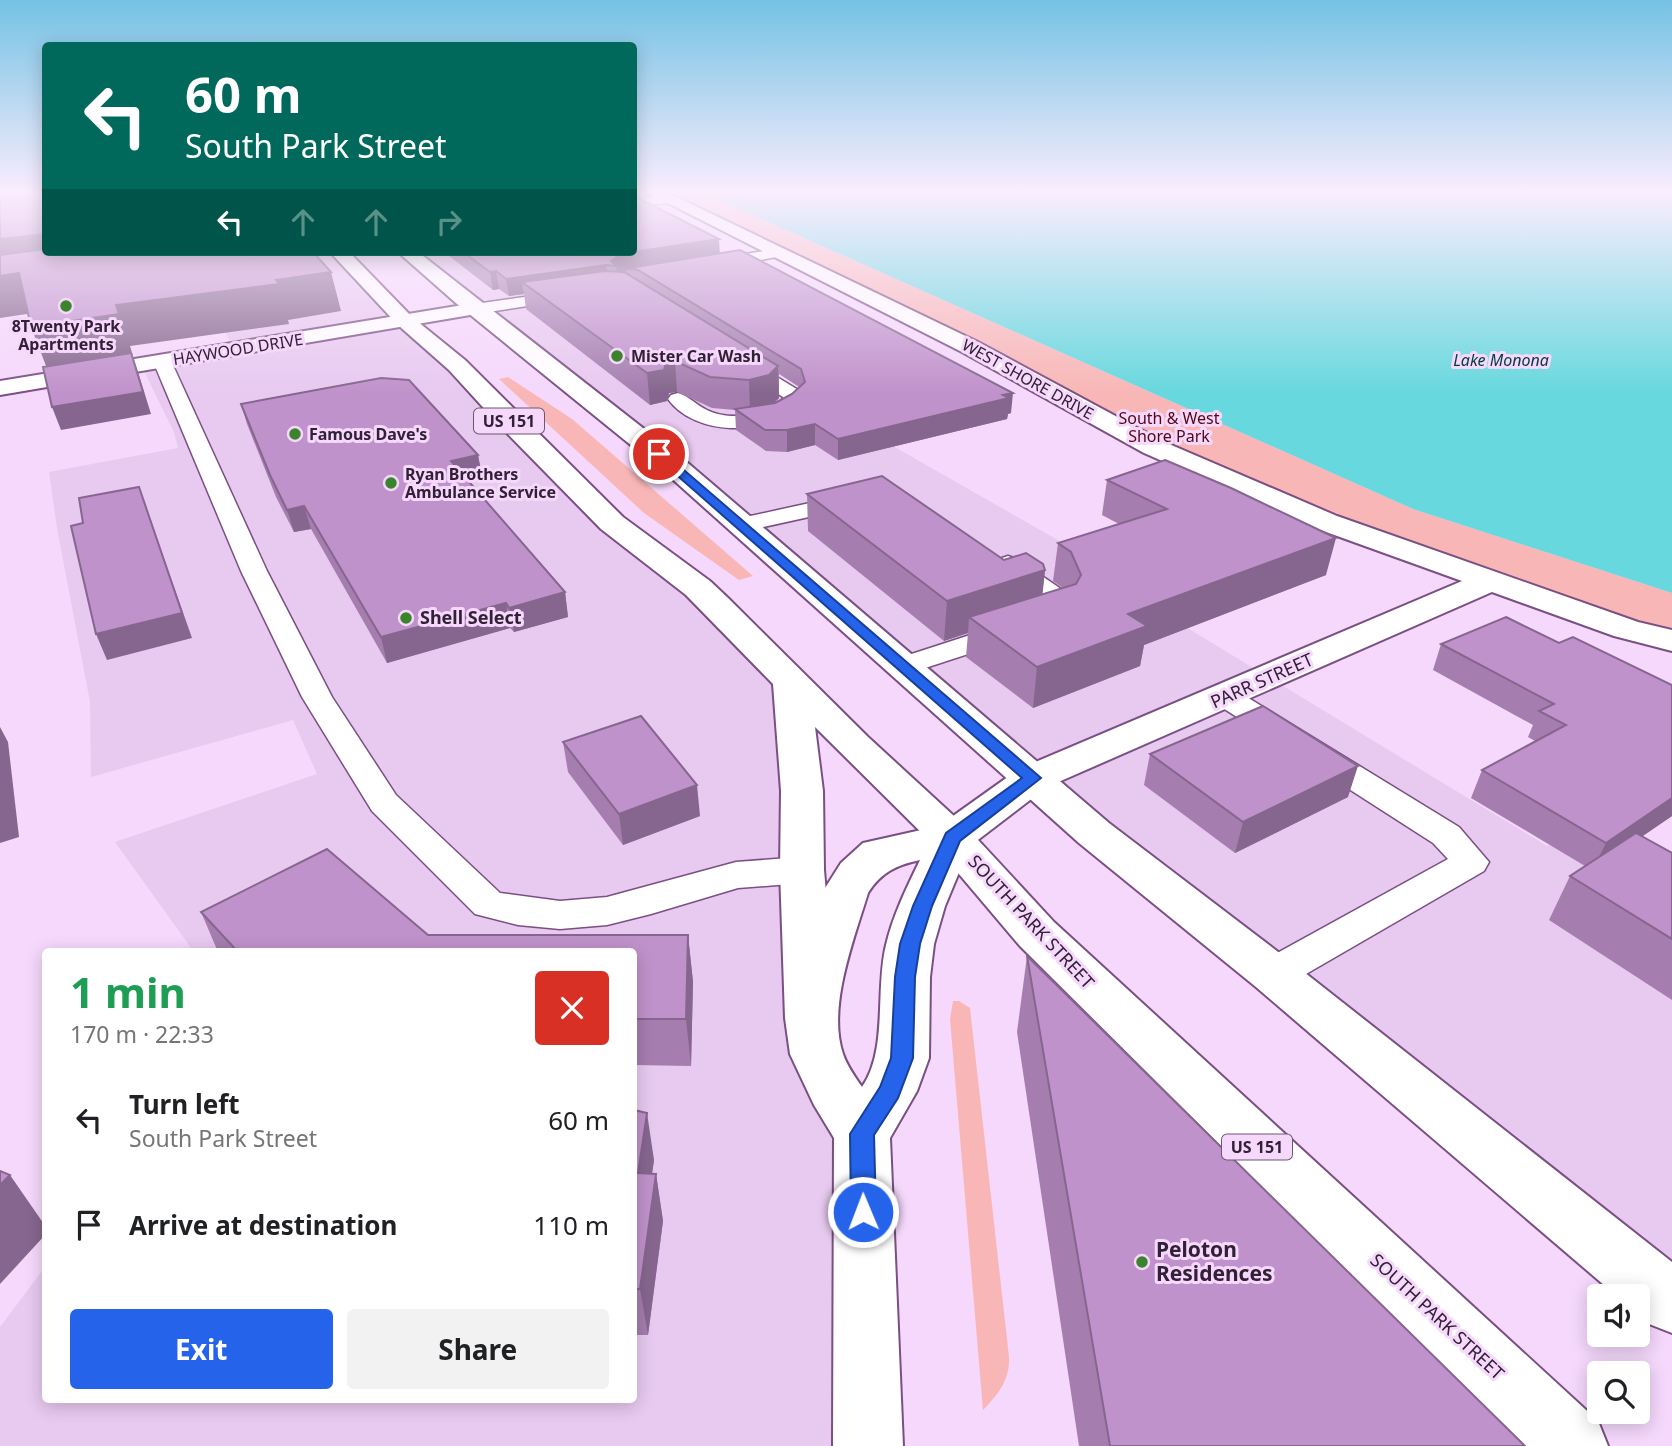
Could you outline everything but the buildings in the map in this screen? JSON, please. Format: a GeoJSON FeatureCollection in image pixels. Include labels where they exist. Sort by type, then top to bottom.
{"type":"FeatureCollection","features":[{"type":"Feature","properties":{"kind":"main road","name":"SOUTH PARK STREET"},"geometry":{"type":"LineString","coordinates":[[345,258],[405,321],[457,365],[612,523],[698,588],[952,838],[1047,943],[1573,1446]]}},
{"type":"Feature","properties":{"kind":"main road"},"geometry":{"type":"LineString","coordinates":[[415,258],[679,470],[1094,833],[1273,974],[1672,1302]]}},
{"type":"Feature","properties":{"kind":"main road","name":"WEST SHORE DRIVE"},"geometry":{"type":"LineString","coordinates":[[788,258],[970,347],[1153,447],[1326,522],[1626,629],[1672,641]]}},
{"type":"Feature","properties":{"kind":"main road","name":"HAYWOOD DRIVE"},"geometry":{"type":"LineString","coordinates":[[0,388],[475,309]]}},
{"type":"Feature","properties":{"kind":"main road","name":"PARR STREET"},"geometry":{"type":"LineString","coordinates":[[952,838],[1033,778],[1490,581]]}},
{"type":"Feature","properties":{"kind":"main road"},"geometry":{"type":"LineString","coordinates":[[791,680],[801,782],[802,870],[811,1018],[816,1054],[833,1089],[862,1134],[868,1446]]}},
{"type":"Feature","properties":{"kind":"main road"},"geometry":{"type":"LineString","coordinates":[[811,1018],[838,914],[845,893],[857,874],[879,854],[952,838]]}},
{"type":"Feature","properties":{"kind":"main road"},"geometry":{"type":"LineString","coordinates":[[862,1134],[890,1091],[902,1058],[905,977],[910,944],[922,906],[952,838]]}},
{"type":"Feature","properties":{"kind":"lane"},"geometry":{"type":"LineString","coordinates":[[702,266],[745,258]]}},
{"type":"Feature","properties":{"kind":"lane"},"geometry":{"type":"LineString","coordinates":[[475,309],[580,294]]}},
{"type":"Feature","properties":{"kind":"lane"},"geometry":{"type":"LineString","coordinates":[[543,299],[558,309]]}},
{"type":"Feature","properties":{"kind":"lane"},"geometry":{"type":"LineString","coordinates":[[678,399],[701,415],[724,420],[761,418],[782,412],[792,405],[793,395],[731,355]]}},
{"type":"Feature","properties":{"kind":"lane"},"geometry":{"type":"LineString","coordinates":[[162,361],[237,534],[317,697],[384,803],[488,904],[518,911],[559,915],[607,911],[736,875],[802,870]]}},
{"type":"Feature","properties":{"kind":"lane"},"geometry":{"type":"LineString","coordinates":[[741,525],[872,497]]}},
{"type":"Feature","properties":{"kind":"lane"},"geometry":{"type":"LineString","coordinates":[[903,666],[1059,615],[1054,597],[991,553]]}},
{"type":"Feature","properties":{"kind":"lane"},"geometry":{"type":"LineString","coordinates":[[1226,697],[1446,835],[1471,862],[1273,974]]}},
{"type":"Feature","properties":{"kind":"shaded area"},"geometry":{"type":"Polygon","coordinates":[[[250,258],[346,258],[776,664],[833,1089],[868,1446],[0,1446],[0,1327],[42,1271],[42,1403],[637,1403],[637,948],[191,948],[115,842],[317,774],[293,720],[91,777],[90,702],[49,472],[178,448],[174,432],[141,365],[235,349],[205,300],[250,258]]]}},
{"type":"Feature","properties":{"kind":"shaded area"},"geometry":{"type":"Polygon","coordinates":[[[415,258],[590,258],[835,413],[1084,555],[1053,565],[1125,614],[1151,606],[1547,846],[1592,826],[1672,871],[1672,1302],[415,258]]]}},
{"type":"Feature","properties":{"kind":"green space","name":"South & West Shore Park"},"geometry":{"type":"Polygon","coordinates":[[[789,258],[850,258],[1413,509],[1672,593],[1672,641],[1326,522],[789,258]]]}},
{"type":"Feature","properties":{"kind":"green space"},"geometry":{"type":"Polygon","coordinates":[[[508,377],[572,419],[753,576],[739,580],[644,513],[499,379],[508,377]]]}},
{"type":"Feature","properties":{"kind":"green space"},"geometry":{"type":"Polygon","coordinates":[[[953,1001],[959,1001],[970,1008],[1009,1357],[1002,1386],[983,1410],[950,1019],[953,1001]]]}},
{"type":"Feature","properties":{"kind":"water","name":"Lake Monona"},"geometry":{"type":"Polygon","coordinates":[[[850,258],[1672,258],[1672,593],[1413,509],[850,258]]]}},
{"type":"Feature","properties":{"kind":"place","name":"8Twenty Park Apartments"},"geometry":{"type":"Point","coordinates":[66,306]}},
{"type":"Feature","properties":{"kind":"place","name":"Mister Car Wash"},"geometry":{"type":"Point","coordinates":[617,356]}},
{"type":"Feature","properties":{"kind":"place","name":"Famous Dave's"},"geometry":{"type":"Point","coordinates":[295,434]}},
{"type":"Feature","properties":{"kind":"place","name":"Ryan Brothers Ambulance Service"},"geometry":{"type":"Point","coordinates":[391,483]}},
{"type":"Feature","properties":{"kind":"place","name":"Shell Select"},"geometry":{"type":"Point","coordinates":[406,618]}},
{"type":"Feature","properties":{"kind":"place","name":"Peloton Residences"},"geometry":{"type":"Point","coordinates":[1142,1262]}},
{"type":"Feature","properties":{"kind":"route"},"geometry":{"type":"LineString","coordinates":[[659,454],[1033,778],[952,838],[922,906],[910,944],[905,977],[902,1058],[890,1091],[862,1134],[863,1212]]}}]}
